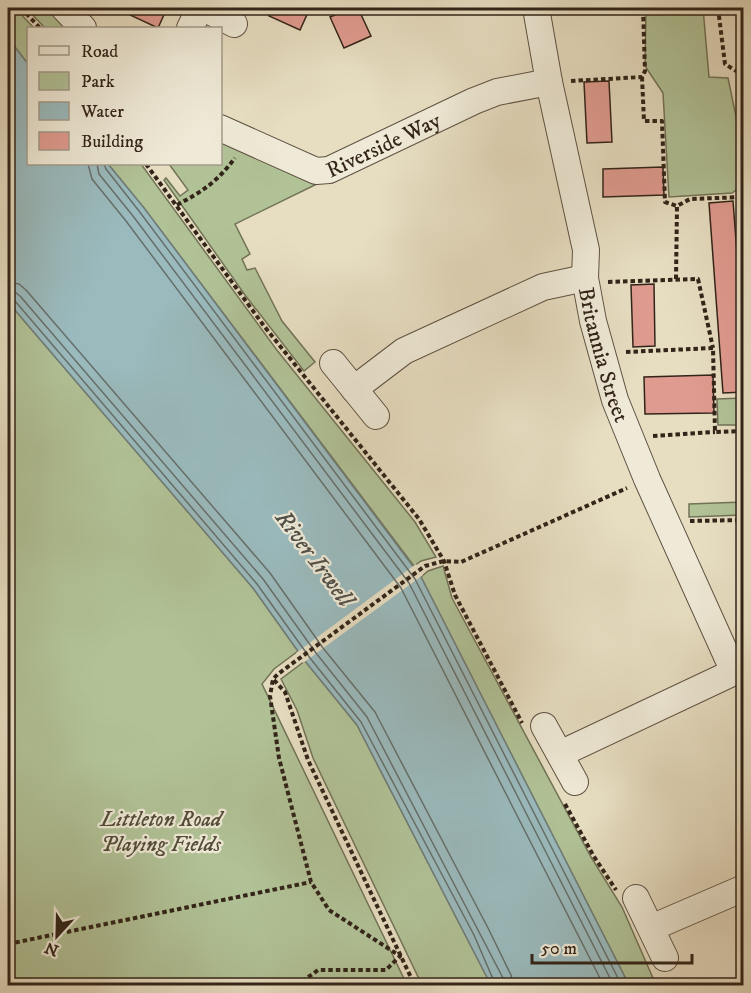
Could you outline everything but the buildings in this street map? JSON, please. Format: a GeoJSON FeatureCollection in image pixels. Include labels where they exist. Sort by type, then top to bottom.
{"type":"FeatureCollection","features":[{"type":"Feature","properties":{"kind":"street"},"geometry":{"type":"LineString","coordinates":[[64,8],[82,27]]}},
{"type":"Feature","properties":{"kind":"street"},"geometry":{"type":"LineString","coordinates":[[191,27],[202,8],[234,24]]}},
{"type":"Feature","properties":{"kind":"street","name":"Britannia Street"},"geometry":{"type":"LineString","coordinates":[[536,8],[549,82],[586,250],[586,281],[593,321],[615,400],[647,479],[739,670]]}},
{"type":"Feature","properties":{"kind":"street","name":"Riverside Way"},"geometry":{"type":"LineString","coordinates":[[222,129],[316,171],[329,170],[497,92],[549,82]]}},
{"type":"Feature","properties":{"kind":"street"},"geometry":{"type":"LineString","coordinates":[[354,389],[404,351],[543,287],[586,281]]}},
{"type":"Feature","properties":{"kind":"street"},"geometry":{"type":"LineString","coordinates":[[333,363],[376,416]]}},
{"type":"Feature","properties":{"kind":"street"},"geometry":{"type":"LineString","coordinates":[[560,754],[739,670]]}},
{"type":"Feature","properties":{"kind":"street"},"geometry":{"type":"LineString","coordinates":[[544,726],[575,782]]}},
{"type":"Feature","properties":{"kind":"street"},"geometry":{"type":"LineString","coordinates":[[651,928],[744,888]]}},
{"type":"Feature","properties":{"kind":"street"},"geometry":{"type":"LineString","coordinates":[[636,898],[665,958]]}},
{"type":"Feature","properties":{"kind":"path"},"geometry":{"type":"LineString","coordinates":[[21,8],[39,27]]}},
{"type":"Feature","properties":{"kind":"path"},"geometry":{"type":"LineString","coordinates":[[643,8],[644,121],[662,121],[665,202],[677,206],[690,199],[744,197]]}},
{"type":"Feature","properties":{"kind":"path"},"geometry":{"type":"LineString","coordinates":[[718,8],[725,64],[744,76]]}},
{"type":"Feature","properties":{"kind":"path"},"geometry":{"type":"LineString","coordinates":[[549,82],[642,77]]}},
{"type":"Feature","properties":{"kind":"path"},"geometry":{"type":"LineString","coordinates":[[177,205],[205,190],[222,175],[237,155],[243,138]]}},
{"type":"Feature","properties":{"kind":"path"},"geometry":{"type":"LineString","coordinates":[[147,165],[264,326],[419,519],[444,561]]}},
{"type":"Feature","properties":{"kind":"path"},"geometry":{"type":"LineString","coordinates":[[676,279],[677,206]]}},
{"type":"Feature","properties":{"kind":"path"},"geometry":{"type":"LineString","coordinates":[[586,281],[698,279],[713,348],[715,432]]}},
{"type":"Feature","properties":{"kind":"path"},"geometry":{"type":"LineString","coordinates":[[602,354],[713,348]]}},
{"type":"Feature","properties":{"kind":"path"},"geometry":{"type":"LineString","coordinates":[[629,437],[744,431]]}},
{"type":"Feature","properties":{"kind":"path"},"geometry":{"type":"LineString","coordinates":[[400,956],[329,910],[311,882],[279,758],[270,696],[273,679],[425,566],[444,561],[461,562],[647,479]]}},
{"type":"Feature","properties":{"kind":"path"},"geometry":{"type":"LineString","coordinates":[[667,522],[744,520]]}},
{"type":"Feature","properties":{"kind":"path"},"geometry":{"type":"LineString","coordinates":[[273,679],[285,692],[308,760],[415,986]]}},
{"type":"Feature","properties":{"kind":"path"},"geometry":{"type":"LineString","coordinates":[[8,944],[311,882]]}},
{"type":"Feature","properties":{"kind":"path"},"geometry":{"type":"LineString","coordinates":[[296,986],[318,970],[386,970],[400,956]]}},
{"type":"Feature","properties":{"kind":"green space"},"geometry":{"type":"Polygon","coordinates":[[[8,8],[15,8],[33,27],[27,27],[27,63],[8,38],[8,8]]]}},
{"type":"Feature","properties":{"kind":"green space"},"geometry":{"type":"Polygon","coordinates":[[[26,8],[51,8],[69,27],[44,27],[26,8]]]}},
{"type":"Feature","properties":{"kind":"green space"},"geometry":{"type":"Polygon","coordinates":[[[646,8],[703,8],[709,77],[728,78],[743,150],[743,185],[732,193],[669,197],[663,93],[645,66],[646,8]]]}},
{"type":"Feature","properties":{"kind":"green space"},"geometry":{"type":"Polygon","coordinates":[[[222,140],[321,182],[235,224],[250,254],[242,259],[247,270],[255,268],[282,321],[315,362],[304,371],[245,295],[164,180],[166,178],[180,196],[188,190],[170,165],[222,165],[222,140]]]}},
{"type":"Feature","properties":{"kind":"green space"},"geometry":{"type":"Polygon","coordinates":[[[109,165],[142,165],[276,349],[415,522],[436,557],[421,561],[414,566],[144,208],[109,165]]]}},
{"type":"Feature","properties":{"kind":"green space","name":"Littleton Road Playing Fields"},"geometry":{"type":"Polygon","coordinates":[[[8,302],[253,588],[298,651],[274,669],[262,684],[407,985],[8,985],[8,302]]]}},
{"type":"Feature","properties":{"kind":"green space"},"geometry":{"type":"Polygon","coordinates":[[[743,398],[743,425],[718,425],[717,399],[743,398]]]}},
{"type":"Feature","properties":{"kind":"green space"},"geometry":{"type":"Polygon","coordinates":[[[743,502],[743,515],[689,517],[689,504],[743,502]]]}},
{"type":"Feature","properties":{"kind":"green space"},"geometry":{"type":"Polygon","coordinates":[[[443,566],[452,598],[591,857],[622,907],[656,985],[629,985],[421,577],[428,571],[443,566]]]}},
{"type":"Feature","properties":{"kind":"green space"},"geometry":{"type":"Polygon","coordinates":[[[305,661],[357,725],[491,985],[422,985],[313,758],[297,710],[281,679],[305,661]]]}},
{"type":"Feature","properties":{"kind":"water","name":"River Irwell"},"geometry":{"type":"Polygon","coordinates":[[[8,38],[27,63],[27,165],[109,165],[144,208],[421,577],[629,985],[491,985],[357,725],[305,661],[253,588],[8,302],[8,38]]]}},
{"type":"Feature","properties":{"kind":"pier"},"geometry":{"type":"Polygon","coordinates":[[[416,564],[423,575],[303,663],[296,653],[416,564]]]}}]}
